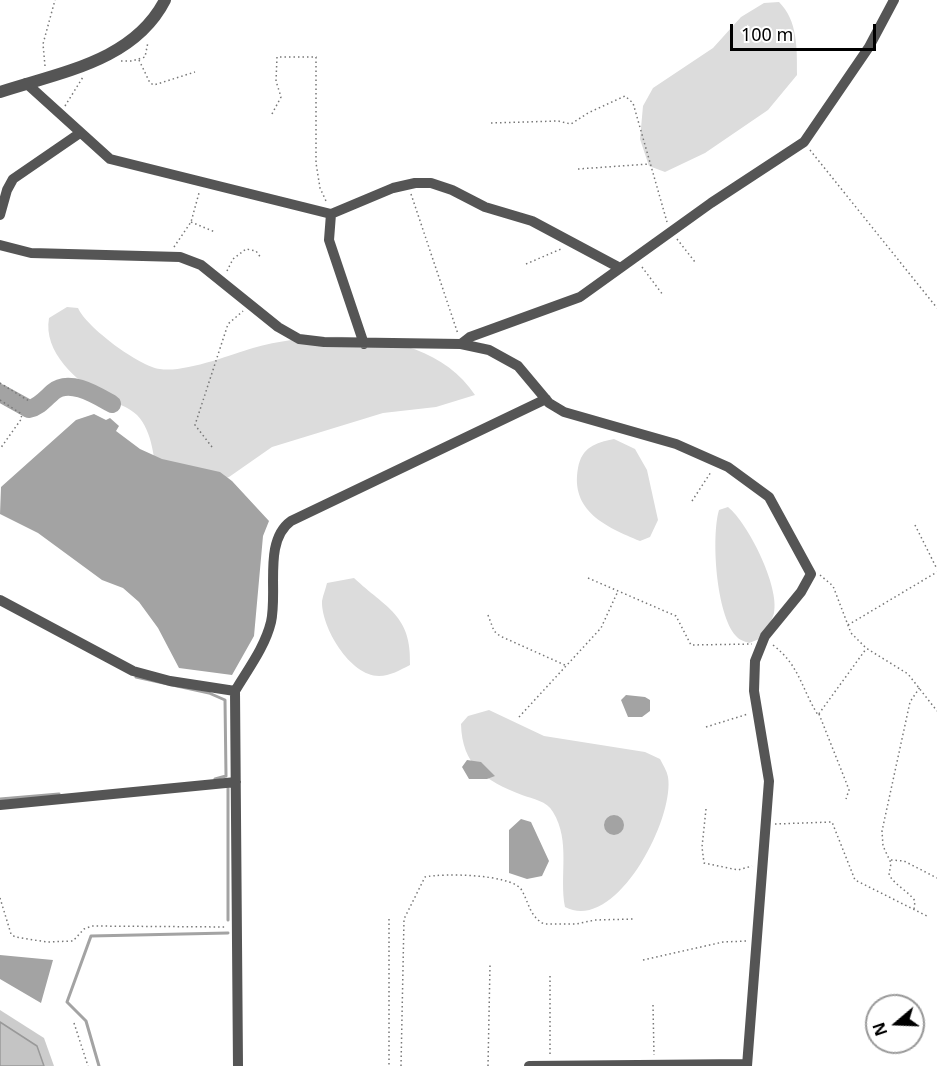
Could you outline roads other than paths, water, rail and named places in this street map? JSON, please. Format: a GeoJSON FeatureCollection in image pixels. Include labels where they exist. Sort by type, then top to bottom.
{"type":"FeatureCollection","features":[{"type":"Feature","properties":{"kind":"street"},"geometry":{"type":"LineString","coordinates":[[0,92],[110,55],[144,32],[165,0]]}},
{"type":"Feature","properties":{"kind":"street"},"geometry":{"type":"LineString","coordinates":[[461,344],[470,337],[567,304],[597,286],[671,231],[804,142],[869,47],[894,0]]}},
{"type":"Feature","properties":{"kind":"street"},"geometry":{"type":"LineString","coordinates":[[26,83],[111,159],[202,184],[331,214],[407,184],[440,185],[486,207],[532,221],[620,268]]}},
{"type":"Feature","properties":{"kind":"street"},"geometry":{"type":"LineString","coordinates":[[0,215],[7,190],[13,180],[80,133]]}},
{"type":"Feature","properties":{"kind":"street"},"geometry":{"type":"LineString","coordinates":[[331,214],[329,240],[364,344]]}},
{"type":"Feature","properties":{"kind":"street"},"geometry":{"type":"LineString","coordinates":[[0,245],[32,253],[172,257],[192,261],[222,281],[278,327],[299,339],[364,344],[461,344],[489,350],[518,366],[556,408],[575,416],[676,444],[745,477],[769,497],[811,574],[761,643],[754,676],[769,781],[747,1065],[529,1066]]}},
{"type":"Feature","properties":{"kind":"street"},"geometry":{"type":"LineString","coordinates":[[238,1066],[236,691],[263,643],[271,620],[275,592],[276,545],[286,525],[546,399]]}},
{"type":"Feature","properties":{"kind":"street"},"geometry":{"type":"LineString","coordinates":[[0,600],[133,671],[170,681],[236,691]]}},
{"type":"Feature","properties":{"kind":"street"},"geometry":{"type":"LineString","coordinates":[[0,805],[236,782]]}},
{"type":"Feature","properties":{"kind":"waterway"},"geometry":{"type":"LineString","coordinates":[[0,393],[29,409],[39,405],[59,388],[74,387],[83,389],[112,404]]}},
{"type":"Feature","properties":{"kind":"waterway"},"geometry":{"type":"LineString","coordinates":[[136,677],[209,693],[225,700],[226,776],[215,779]]}},
{"type":"Feature","properties":{"kind":"waterway"},"geometry":{"type":"LineString","coordinates":[[228,788],[228,920]]}},
{"type":"Feature","properties":{"kind":"waterway"},"geometry":{"type":"LineString","coordinates":[[0,799],[59,794]]}},
{"type":"Feature","properties":{"kind":"waterway"},"geometry":{"type":"LineString","coordinates":[[99,1066],[86,1021],[67,1002],[91,936],[228,933]]}}]}
